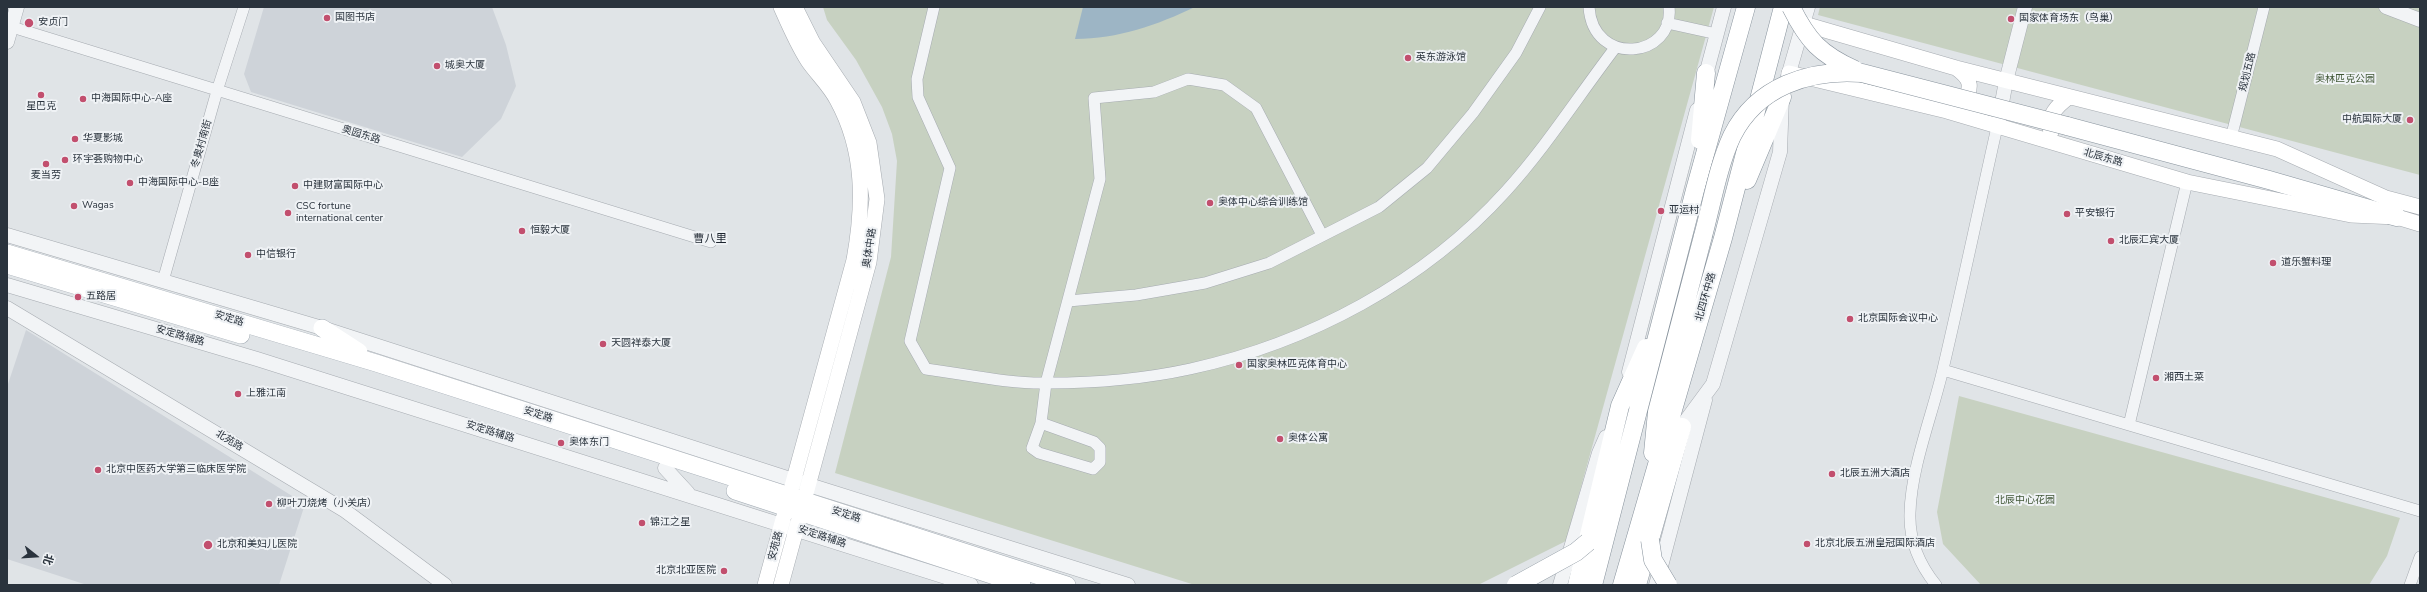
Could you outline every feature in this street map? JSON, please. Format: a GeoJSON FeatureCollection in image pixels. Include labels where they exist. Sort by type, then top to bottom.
{"type":"FeatureCollection","features":[{"type":"Feature","properties":{"kind":"highway"},"geometry":{"type":"LineString","coordinates":[[1593,585],[1695,190],[1746,7]]}},
{"type":"Feature","properties":{"kind":"highway","name":"北四环中路"},"geometry":{"type":"LineString","coordinates":[[1622,585],[1686,371],[1723,238],[1783,7]]}},
{"type":"Feature","properties":{"kind":"highway"},"geometry":{"type":"LineString","coordinates":[[1791,7],[1805,34],[1819,49],[1839,63],[1862,73],[2270,180],[2397,217]]}},
{"type":"Feature","properties":{"kind":"highway"},"geometry":{"type":"LineString","coordinates":[[1649,495],[1657,412],[1703,236],[1724,160],[1733,135],[1746,116],[1780,87],[1798,78],[1826,72],[1862,73]]}},
{"type":"Feature","properties":{"kind":"highway"},"geometry":{"type":"LineString","coordinates":[[1695,190],[1706,73]]}},
{"type":"Feature","properties":{"kind":"highway"},"geometry":{"type":"LineString","coordinates":[[1723,238],[1782,97]]}},
{"type":"Feature","properties":{"kind":"highway"},"geometry":{"type":"LineString","coordinates":[[1577,585],[1594,520],[1620,406],[1668,299]]}},
{"type":"Feature","properties":{"kind":"highway"},"geometry":{"type":"LineString","coordinates":[[1637,585],[1682,426],[1686,371]]}},
{"type":"Feature","properties":{"kind":"highway"},"geometry":{"type":"LineString","coordinates":[[1650,540],[1653,560],[1668,585]]}},
{"type":"Feature","properties":{"kind":"highway"},"geometry":{"type":"LineString","coordinates":[[1516,585],[1576,552],[1588,542]]}},
{"type":"Feature","properties":{"kind":"main road","name":"奥体中路"},"geometry":{"type":"LineString","coordinates":[[781,7],[808,60],[837,99],[849,125],[857,154],[862,186],[858,235],[854,260],[793,507]]}},
{"type":"Feature","properties":{"kind":"main road","name":"奥体中路"},"geometry":{"type":"LineString","coordinates":[[793,507],[808,484],[869,262],[877,199],[869,142],[853,102],[813,43],[795,7]]}},
{"type":"Feature","properties":{"kind":"main road"},"geometry":{"type":"LineString","coordinates":[[1804,24],[1956,68],[2276,149],[2386,198],[2420,207]]}},
{"type":"Feature","properties":{"kind":"main road"},"geometry":{"type":"LineString","coordinates":[[1947,112],[1963,106],[1970,83],[1967,76],[1956,68]]}},
{"type":"Feature","properties":{"kind":"main road","name":"北辰东路"},"geometry":{"type":"LineString","coordinates":[[1789,73],[1947,112],[2187,182],[2351,214],[2397,217],[2420,224]]}},
{"type":"Feature","properties":{"kind":"main road"},"geometry":{"type":"LineString","coordinates":[[2064,146],[2051,133],[2051,116],[2057,106],[2069,97]]}},
{"type":"Feature","properties":{"kind":"main road","name":"安定路"},"geometry":{"type":"LineString","coordinates":[[7,253],[376,363],[1022,585]]}},
{"type":"Feature","properties":{"kind":"main road","name":"安定路"},"geometry":{"type":"LineString","coordinates":[[7,265],[373,374],[665,468],[793,507],[1067,585]]}},
{"type":"Feature","properties":{"kind":"main road"},"geometry":{"type":"LineString","coordinates":[[322,328],[376,363]]}},
{"type":"Feature","properties":{"kind":"main road","name":"安苑路"},"geometry":{"type":"LineString","coordinates":[[765,585],[793,507]]}},
{"type":"Feature","properties":{"kind":"main road","name":"安苑路"},"geometry":{"type":"LineString","coordinates":[[781,585],[793,507]]}},
{"type":"Feature","properties":{"kind":"street"},"geometry":{"type":"LineString","coordinates":[[7,42],[17,7]]}},
{"type":"Feature","properties":{"kind":"street","name":"冬奥村南街"},"geometry":{"type":"LineString","coordinates":[[163,281],[217,91],[244,7]]}},
{"type":"Feature","properties":{"kind":"street"},"geometry":{"type":"LineString","coordinates":[[934,7],[917,79],[918,97],[950,168],[910,340],[926,369],[1046,383],[1132,378],[1197,368],[1251,353],[1310,331],[1419,271],[1506,192],[1615,48]]}},
{"type":"Feature","properties":{"kind":"street"},"geometry":{"type":"LineString","coordinates":[[1068,301],[1136,295],[1205,283],[1269,263],[1379,207],[1427,168],[1473,113],[1516,52],[1540,7]]}},
{"type":"Feature","properties":{"kind":"street"},"geometry":{"type":"LineString","coordinates":[[1589,7],[1590,19],[1595,31],[1604,41],[1615,48],[1628,50],[1640,49],[1652,43],[1661,35],[1667,23],[1669,7]]}},
{"type":"Feature","properties":{"kind":"street"},"geometry":{"type":"LineString","coordinates":[[1560,585],[1600,453],[1620,406],[1724,7]]}},
{"type":"Feature","properties":{"kind":"street"},"geometry":{"type":"LineString","coordinates":[[1682,426],[1713,384],[1780,152],[1782,97],[1808,7]]}},
{"type":"Feature","properties":{"kind":"street"},"geometry":{"type":"LineString","coordinates":[[1936,585],[1917,554],[1911,532],[1910,512],[1914,482],[1943,370],[2006,81],[2025,7]]}},
{"type":"Feature","properties":{"kind":"street","name":"规划五路"},"geometry":{"type":"LineString","coordinates":[[2231,138],[2264,7]]}},
{"type":"Feature","properties":{"kind":"street"},"geometry":{"type":"LineString","coordinates":[[2386,7],[2420,20]]}},
{"type":"Feature","properties":{"kind":"street"},"geometry":{"type":"LineString","coordinates":[[2410,7],[2420,11]]}},
{"type":"Feature","properties":{"kind":"street"},"geometry":{"type":"LineString","coordinates":[[1667,23],[1717,34]]}},
{"type":"Feature","properties":{"kind":"street","name":"奥园东路"},"geometry":{"type":"LineString","coordinates":[[12,27],[711,242]]}},
{"type":"Feature","properties":{"kind":"street"},"geometry":{"type":"LineString","coordinates":[[1041,423],[1094,442],[1100,448],[1100,462],[1093,469],[1039,453],[1032,448],[1041,423],[1046,383],[1100,179],[1094,98],[1154,92],[1188,79],[1224,85],[1256,108],[1322,235]]}},
{"type":"Feature","properties":{"kind":"street"},"geometry":{"type":"LineString","coordinates":[[2129,425],[2187,182]]}},
{"type":"Feature","properties":{"kind":"street","name":"安定路"},"geometry":{"type":"LineString","coordinates":[[7,235],[322,328]]}},
{"type":"Feature","properties":{"kind":"street","name":"安定路辅路"},"geometry":{"type":"LineString","coordinates":[[7,285],[265,361],[690,495],[793,507]]}},
{"type":"Feature","properties":{"kind":"street","name":"北苑路"},"geometry":{"type":"LineString","coordinates":[[7,308],[344,510],[445,585]]}},
{"type":"Feature","properties":{"kind":"street","name":"安定路辅路"},"geometry":{"type":"LineString","coordinates":[[322,328],[793,507],[971,585]]}},
{"type":"Feature","properties":{"kind":"street"},"geometry":{"type":"LineString","coordinates":[[1943,370],[2420,512]]}},
{"type":"Feature","properties":{"kind":"street"},"geometry":{"type":"LineString","coordinates":[[1656,585],[1707,392]]}},
{"type":"Feature","properties":{"kind":"street","name":"安定路"},"geometry":{"type":"LineString","coordinates":[[665,468],[690,495]]}},
{"type":"Feature","properties":{"kind":"street"},"geometry":{"type":"LineString","coordinates":[[808,484],[1128,585]]}},
{"type":"Feature","properties":{"kind":"street"},"geometry":{"type":"LineString","coordinates":[[2410,585],[2420,557]]}},
{"type":"Feature","properties":{"kind":"shaded area"},"geometry":{"type":"Polygon","coordinates":[[[264,7],[492,7],[506,45],[516,86],[501,119],[462,157],[251,92],[244,74],[264,7]]]}},
{"type":"Feature","properties":{"kind":"shaded area","name":"北京中医药大学第三临床医学院"},"geometry":{"type":"Polygon","coordinates":[[[26,330],[305,504],[279,585],[87,585],[7,559],[7,387],[26,330]]]}},
{"type":"Feature","properties":{"kind":"green space","name":"国家奥林匹克体育中心"},"geometry":{"type":"Polygon","coordinates":[[[823,7],[1714,7],[1566,541],[1478,585],[1195,585],[835,473],[891,257],[897,161],[892,134],[882,107],[856,60],[827,20],[823,7]]]}},
{"type":"Feature","properties":{"kind":"green space","name":"奥林匹克公园"},"geometry":{"type":"Polygon","coordinates":[[[1820,7],[2420,7],[2420,175],[1818,15],[1820,7]]]}},
{"type":"Feature","properties":{"kind":"green space","name":"北辰中心花园"},"geometry":{"type":"Polygon","coordinates":[[[1959,396],[2400,518],[2387,556],[2369,585],[1981,585],[1943,544],[1937,512],[1959,396]]]}},
{"type":"Feature","properties":{"kind":"water"},"geometry":{"type":"Polygon","coordinates":[[[1083,7],[1195,7],[1166,20],[1122,34],[1107,37],[1075,39],[1083,7]]]}},
{"type":"Feature","properties":{"kind":"place","name":"国图书店"},"geometry":{"type":"Point","coordinates":[327,18]}},
{"type":"Feature","properties":{"kind":"place","name":"国家体育场东（鸟巢）"},"geometry":{"type":"Point","coordinates":[2011,19]}},
{"type":"Feature","properties":{"kind":"place","name":"安贞门"},"geometry":{"type":"Point","coordinates":[29,23]}},
{"type":"Feature","properties":{"kind":"place","name":"英东游泳馆"},"geometry":{"type":"Point","coordinates":[1408,58]}},
{"type":"Feature","properties":{"kind":"place","name":"城奥大厦"},"geometry":{"type":"Point","coordinates":[437,66]}},
{"type":"Feature","properties":{"kind":"place","name":"星巴克"},"geometry":{"type":"Point","coordinates":[41,95]}},
{"type":"Feature","properties":{"kind":"place","name":"中海国际中心-A座"},"geometry":{"type":"Point","coordinates":[83,99]}},
{"type":"Feature","properties":{"kind":"place","name":"中航国际大厦"},"geometry":{"type":"Point","coordinates":[2410,120]}},
{"type":"Feature","properties":{"kind":"place","name":"华夏影城"},"geometry":{"type":"Point","coordinates":[75,139]}},
{"type":"Feature","properties":{"kind":"place","name":"环宇荟购物中心"},"geometry":{"type":"Point","coordinates":[65,160]}},
{"type":"Feature","properties":{"kind":"place","name":"麦当劳"},"geometry":{"type":"Point","coordinates":[46,164]}},
{"type":"Feature","properties":{"kind":"place","name":"中海国际中心-B座"},"geometry":{"type":"Point","coordinates":[130,183]}},
{"type":"Feature","properties":{"kind":"place","name":"中建财富国际中心"},"geometry":{"type":"Point","coordinates":[295,186]}},
{"type":"Feature","properties":{"kind":"place","name":"奥体中心综合训练馆"},"geometry":{"type":"Point","coordinates":[1210,203]}},
{"type":"Feature","properties":{"kind":"place","name":"Wagas"},"geometry":{"type":"Point","coordinates":[74,206]}},
{"type":"Feature","properties":{"kind":"place","name":"亚运村"},"geometry":{"type":"Point","coordinates":[1661,211]}},
{"type":"Feature","properties":{"kind":"place","name":"CSC fortune international center"},"geometry":{"type":"Point","coordinates":[288,213]}},
{"type":"Feature","properties":{"kind":"place","name":"平安银行"},"geometry":{"type":"Point","coordinates":[2067,214]}},
{"type":"Feature","properties":{"kind":"place","name":"恒毅大厦"},"geometry":{"type":"Point","coordinates":[522,231]}},
{"type":"Feature","properties":{"kind":"place","name":"北辰汇宾大厦"},"geometry":{"type":"Point","coordinates":[2111,241]}},
{"type":"Feature","properties":{"kind":"place","name":"中信银行"},"geometry":{"type":"Point","coordinates":[248,255]}},
{"type":"Feature","properties":{"kind":"place","name":"道乐蟹料理"},"geometry":{"type":"Point","coordinates":[2273,263]}},
{"type":"Feature","properties":{"kind":"place","name":"五路居"},"geometry":{"type":"Point","coordinates":[78,297]}},
{"type":"Feature","properties":{"kind":"place","name":"北京国际会议中心"},"geometry":{"type":"Point","coordinates":[1850,319]}},
{"type":"Feature","properties":{"kind":"place","name":"天圆祥泰大厦"},"geometry":{"type":"Point","coordinates":[603,344]}},
{"type":"Feature","properties":{"kind":"place","name":"国家奥林匹克体育中心"},"geometry":{"type":"Point","coordinates":[1239,365]}},
{"type":"Feature","properties":{"kind":"place","name":"湘西土菜"},"geometry":{"type":"Point","coordinates":[2156,378]}},
{"type":"Feature","properties":{"kind":"place","name":"上雅江南"},"geometry":{"type":"Point","coordinates":[238,394]}},
{"type":"Feature","properties":{"kind":"place","name":"奥体公寓"},"geometry":{"type":"Point","coordinates":[1280,439]}},
{"type":"Feature","properties":{"kind":"place","name":"奥体东门"},"geometry":{"type":"Point","coordinates":[561,443]}},
{"type":"Feature","properties":{"kind":"place","name":"北京中医药大学第三临床医学院"},"geometry":{"type":"Point","coordinates":[98,470]}},
{"type":"Feature","properties":{"kind":"place","name":"北辰五洲大酒店"},"geometry":{"type":"Point","coordinates":[1832,474]}},
{"type":"Feature","properties":{"kind":"place","name":"柳叶刀烧烤（小关店）"},"geometry":{"type":"Point","coordinates":[269,504]}},
{"type":"Feature","properties":{"kind":"place","name":"锦江之星"},"geometry":{"type":"Point","coordinates":[642,523]}},
{"type":"Feature","properties":{"kind":"place","name":"北京北辰五洲皇冠国际酒店"},"geometry":{"type":"Point","coordinates":[1807,544]}},
{"type":"Feature","properties":{"kind":"place","name":"北京和美妇儿医院"},"geometry":{"type":"Point","coordinates":[208,545]}},
{"type":"Feature","properties":{"kind":"place","name":"北京北亚医院"},"geometry":{"type":"Point","coordinates":[724,571]}},
{"type":"Feature","properties":{"kind":"district","name":"曹八里"},"geometry":{"type":"Point","coordinates":[710,239]}}]}
